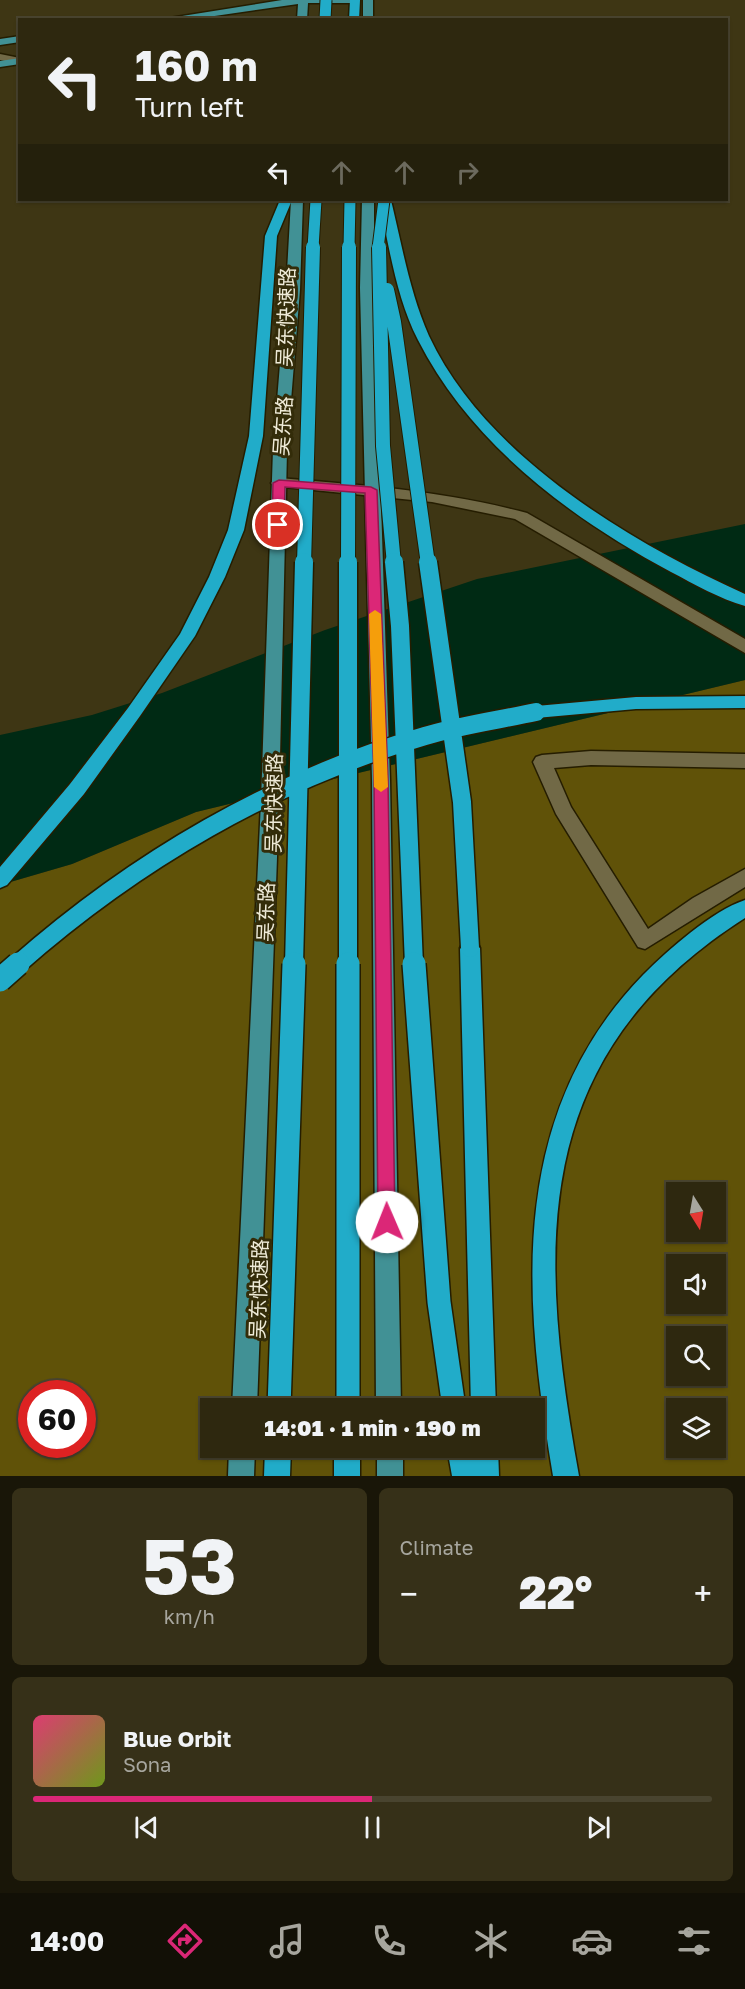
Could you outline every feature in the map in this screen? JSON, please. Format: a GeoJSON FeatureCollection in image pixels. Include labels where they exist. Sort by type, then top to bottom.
{"type":"FeatureCollection","features":[{"type":"Feature","properties":{"kind":"highway"},"geometry":{"type":"LineString","coordinates":[[325,18],[326,0]]}},
{"type":"Feature","properties":{"kind":"highway"},"geometry":{"type":"LineString","coordinates":[[352,0],[354,18]]}},
{"type":"Feature","properties":{"kind":"highway"},"geometry":{"type":"LineString","coordinates":[[0,880],[77,789],[134,712],[187,636],[217,577],[236,530],[256,436],[272,237],[285,201]]}},
{"type":"Feature","properties":{"kind":"highway","name":"吴东快速路"},"geometry":{"type":"LineString","coordinates":[[279,1398],[293,1020],[310,324],[316,201]]}},
{"type":"Feature","properties":{"kind":"highway"},"geometry":{"type":"LineString","coordinates":[[348,1398],[348,289],[350,201]]}},
{"type":"Feature","properties":{"kind":"highway"},"geometry":{"type":"LineString","coordinates":[[385,201],[378,252],[383,446],[400,626],[416,1010],[438,1290],[453,1398]]}},
{"type":"Feature","properties":{"kind":"highway"},"geometry":{"type":"LineString","coordinates":[[385,201],[409,303],[443,374],[453,390],[474,414],[494,436],[536,474],[621,536],[680,571],[745,601]]}},
{"type":"Feature","properties":{"kind":"highway"},"geometry":{"type":"LineString","coordinates":[[378,252],[394,322],[462,802],[470,948],[484,1398]]}},
{"type":"Feature","properties":{"kind":"highway"},"geometry":{"type":"LineString","coordinates":[[0,980],[76,914],[174,846],[224,818],[325,771],[424,736],[536,712],[636,703],[745,702]]}},
{"type":"Feature","properties":{"kind":"highway"},"geometry":{"type":"LineString","coordinates":[[566,1476],[552,1387],[543,1253],[550,1177],[569,1109],[597,1049],[633,997],[677,953],[745,908]]}},
{"type":"Feature","properties":{"kind":"highway"},"geometry":{"type":"LineString","coordinates":[[277,1476],[278,1458]]}},
{"type":"Feature","properties":{"kind":"highway"},"geometry":{"type":"LineString","coordinates":[[347,1458],[347,1476]]}},
{"type":"Feature","properties":{"kind":"highway"},"geometry":{"type":"LineString","coordinates":[[462,1458],[465,1476]]}},
{"type":"Feature","properties":{"kind":"highway"},"geometry":{"type":"LineString","coordinates":[[485,1458],[486,1476]]}},
{"type":"Feature","properties":{"kind":"main road"},"geometry":{"type":"LineString","coordinates":[[176,18],[303,0],[352,0]]}},
{"type":"Feature","properties":{"kind":"main road"},"geometry":{"type":"LineString","coordinates":[[302,18],[303,0]]}},
{"type":"Feature","properties":{"kind":"main road"},"geometry":{"type":"LineString","coordinates":[[368,0],[368,18]]}},
{"type":"Feature","properties":{"kind":"main road"},"geometry":{"type":"LineString","coordinates":[[0,42],[18,39]]}},
{"type":"Feature","properties":{"kind":"main road"},"geometry":{"type":"LineString","coordinates":[[0,64],[18,61]]}},
{"type":"Feature","properties":{"kind":"main road","name":"吴东路"},"geometry":{"type":"LineString","coordinates":[[244,1398],[270,802],[279,483],[297,201]]}},
{"type":"Feature","properties":{"kind":"main road"},"geometry":{"type":"LineString","coordinates":[[368,201],[367,288],[371,490],[381,780],[389,1398]]}},
{"type":"Feature","properties":{"kind":"main road"},"geometry":{"type":"LineString","coordinates":[[241,1476],[242,1458]]}},
{"type":"Feature","properties":{"kind":"main road"},"geometry":{"type":"LineString","coordinates":[[390,1458],[390,1476]]}},
{"type":"Feature","properties":{"kind":"lane"},"geometry":{"type":"LineString","coordinates":[[0,57],[18,61]]}},
{"type":"Feature","properties":{"kind":"lane"},"geometry":{"type":"LineString","coordinates":[[279,483],[371,490],[483,505],[521,516],[745,647]]}},
{"type":"Feature","properties":{"kind":"lane"},"geometry":{"type":"LineString","coordinates":[[745,761],[591,758],[542,762],[563,809],[645,941],[700,903],[745,877]]}},
{"type":"Feature","properties":{"kind":"shaded area"},"geometry":{"type":"Polygon","coordinates":[[[745,524],[745,680],[196,812],[72,864],[0,885],[0,735],[92,715],[162,693],[325,630],[477,579],[745,524]]]}},
{"type":"Feature","properties":{"kind":"shaded area"},"geometry":{"type":"Polygon","coordinates":[[[745,680],[745,1476],[0,1476],[0,885],[72,864],[196,812],[745,680]]]}},
{"type":"Feature","properties":{"kind":"slow traffic"},"geometry":{"type":"LineString","coordinates":[[375,614],[381,787]]}},
{"type":"Feature","properties":{"kind":"route"},"geometry":{"type":"LineString","coordinates":[[278,525],[279,483],[371,490],[381,780],[387,1222]]}}]}
